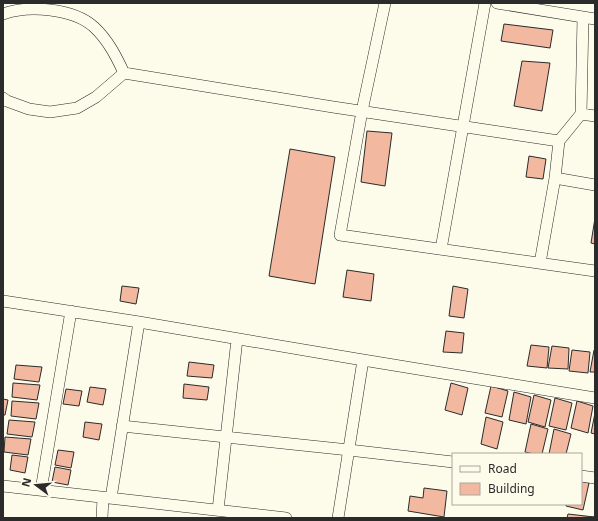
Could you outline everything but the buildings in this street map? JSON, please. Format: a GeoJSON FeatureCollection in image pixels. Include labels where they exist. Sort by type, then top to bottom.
{"type":"FeatureCollection","features":[{"type":"Feature","properties":{"kind":"street"},"geometry":{"type":"LineString","coordinates":[[385,3],[362,111],[340,235],[595,271]]}},
{"type":"Feature","properties":{"kind":"street"},"geometry":{"type":"LineString","coordinates":[[442,249],[462,126],[485,3]]}},
{"type":"Feature","properties":{"kind":"street"},"geometry":{"type":"LineString","coordinates":[[497,3],[595,19]]}},
{"type":"Feature","properties":{"kind":"street"},"geometry":{"type":"LineString","coordinates":[[3,14],[11,11],[34,9],[58,11],[80,18],[94,27],[104,39],[113,51],[124,73]]}},
{"type":"Feature","properties":{"kind":"street"},"geometry":{"type":"LineString","coordinates":[[540,263],[555,178],[559,141],[580,114],[583,17]]}},
{"type":"Feature","properties":{"kind":"street"},"geometry":{"type":"LineString","coordinates":[[124,73],[559,141]]}},
{"type":"Feature","properties":{"kind":"street"},"geometry":{"type":"LineString","coordinates":[[3,98],[7,101],[29,109],[50,112],[77,108],[96,97],[124,73]]}},
{"type":"Feature","properties":{"kind":"street"},"geometry":{"type":"LineString","coordinates":[[580,114],[595,116]]}},
{"type":"Feature","properties":{"kind":"street"},"geometry":{"type":"LineString","coordinates":[[555,178],[595,185]]}},
{"type":"Feature","properties":{"kind":"street"},"geometry":{"type":"LineString","coordinates":[[3,301],[139,322],[595,398]]}},
{"type":"Feature","properties":{"kind":"street"},"geometry":{"type":"LineString","coordinates":[[41,490],[71,311]]}},
{"type":"Feature","properties":{"kind":"street"},"geometry":{"type":"LineString","coordinates":[[102,518],[122,426],[139,322]]}},
{"type":"Feature","properties":{"kind":"street"},"geometry":{"type":"LineString","coordinates":[[218,510],[237,339]]}},
{"type":"Feature","properties":{"kind":"street"},"geometry":{"type":"LineString","coordinates":[[338,518],[363,360]]}},
{"type":"Feature","properties":{"kind":"street"},"geometry":{"type":"LineString","coordinates":[[122,426],[452,462]]}},
{"type":"Feature","properties":{"kind":"street"},"geometry":{"type":"LineString","coordinates":[[582,476],[595,478]]}},
{"type":"Feature","properties":{"kind":"street"},"geometry":{"type":"LineString","coordinates":[[3,486],[107,498],[199,513],[218,510],[286,518]]}}]}
